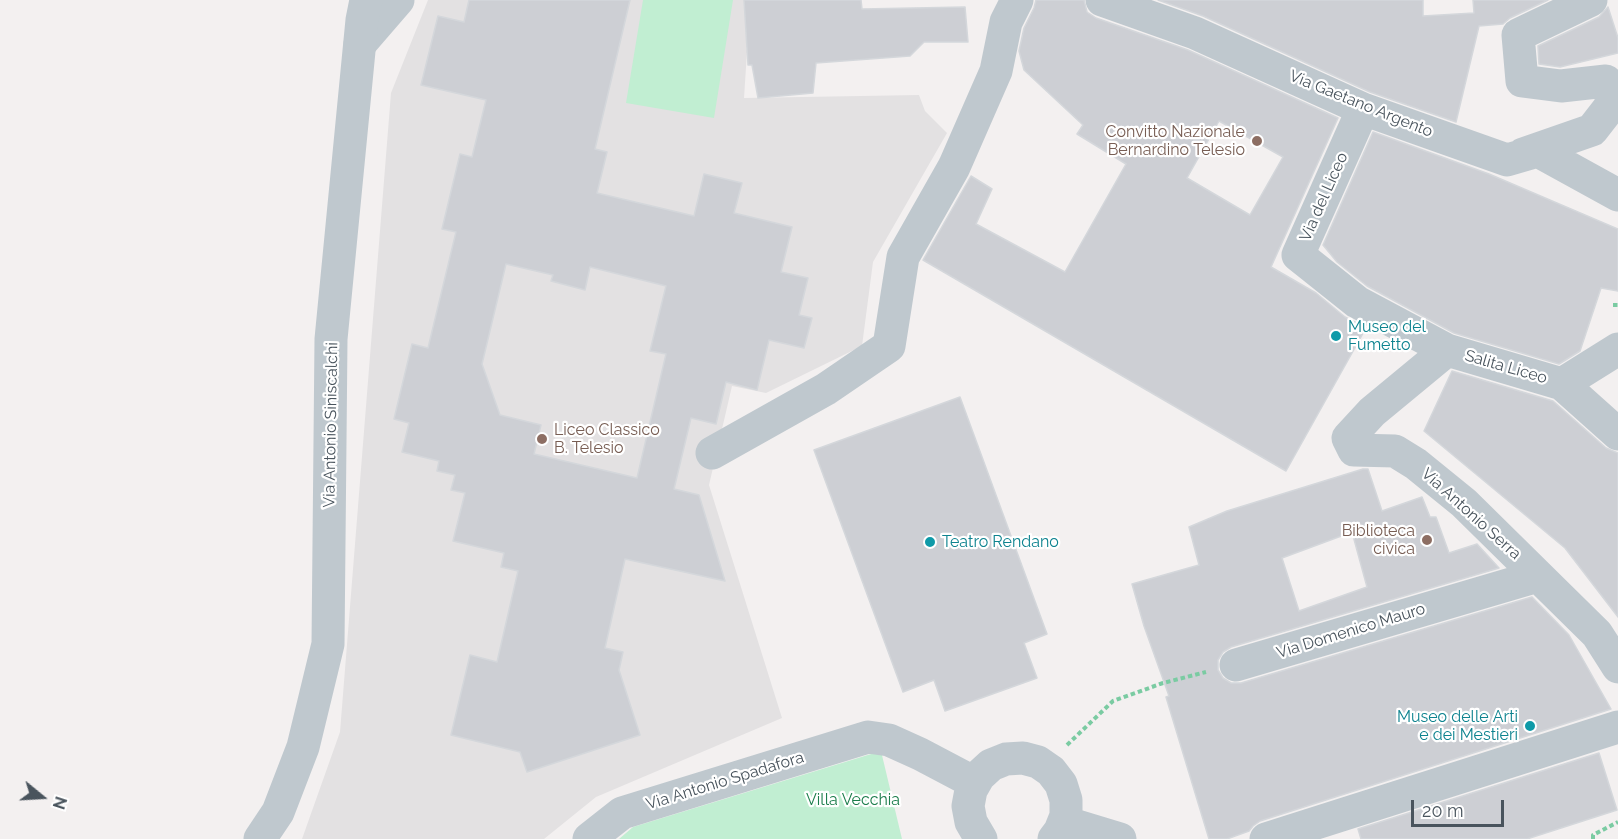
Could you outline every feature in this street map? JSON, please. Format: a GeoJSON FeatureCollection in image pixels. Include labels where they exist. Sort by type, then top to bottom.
{"type":"FeatureCollection","features":[{"type":"Feature","properties":{"kind":"street","name":"Via Antonio Siniscalchi"},"geometry":{"type":"LineString","coordinates":[[260,839],[278,812],[303,747],[328,644],[331,339],[362,20],[366,0]]}},
{"type":"Feature","properties":{"kind":"street"},"geometry":{"type":"LineString","coordinates":[[360,44],[398,0]]}},
{"type":"Feature","properties":{"kind":"street"},"geometry":{"type":"LineString","coordinates":[[712,453],[826,389],[889,346],[903,257],[954,167],[996,71],[1006,22],[1017,0]]}},
{"type":"Feature","properties":{"kind":"street","name":"Via Gaetano Argento"},"geometry":{"type":"LineString","coordinates":[[1102,0],[1195,33],[1363,109],[1507,160]]}},
{"type":"Feature","properties":{"kind":"street"},"geometry":{"type":"LineString","coordinates":[[1507,160],[1592,130],[1613,103],[1606,81],[1561,86],[1522,81],[1518,35],[1591,0]]}},
{"type":"Feature","properties":{"kind":"street","name":"Via del Liceo"},"geometry":{"type":"LineString","coordinates":[[1363,109],[1298,255],[1357,302],[1447,350]]}},
{"type":"Feature","properties":{"kind":"street"},"geometry":{"type":"LineString","coordinates":[[1507,160],[1538,152],[1618,195]]}},
{"type":"Feature","properties":{"kind":"street"},"geometry":{"type":"LineString","coordinates":[[1562,384],[1618,349]]}},
{"type":"Feature","properties":{"kind":"street","name":"Salita Liceo"},"geometry":{"type":"LineString","coordinates":[[1447,350],[1562,384],[1618,434]]}},
{"type":"Feature","properties":{"kind":"street","name":"Via Antonio Serra"},"geometry":{"type":"LineString","coordinates":[[1447,350],[1372,412],[1348,438],[1354,450],[1395,451],[1416,464],[1464,503],[1597,634],[1618,667]]}},
{"type":"Feature","properties":{"kind":"street","name":"Via Domenico Mauro"},"geometry":{"type":"LineString","coordinates":[[1236,665],[1538,576]]}},
{"type":"Feature","properties":{"kind":"street"},"geometry":{"type":"LineString","coordinates":[[1266,839],[1618,727]]}},
{"type":"Feature","properties":{"kind":"street","name":"Via Antonio Spadafora"},"geometry":{"type":"LineString","coordinates":[[589,839],[622,813],[868,737],[889,740],[975,783]]}},
{"type":"Feature","properties":{"kind":"street"},"geometry":{"type":"LineString","coordinates":[[981,839],[971,822],[968,806],[971,790],[979,776],[991,765],[1006,759],[1023,758],[1044,766],[1061,784],[1066,800],[1059,831],[1120,839]]}},
{"type":"Feature","properties":{"kind":"path"},"geometry":{"type":"LineString","coordinates":[[1044,766],[1113,701],[1163,683],[1236,665]]}},
{"type":"Feature","properties":{"kind":"path"},"geometry":{"type":"LineString","coordinates":[[1593,839],[1593,835],[1618,822]]}},
{"type":"Feature","properties":{"kind":"shaded area","name":"Liceo Classico B. Telesio"},"geometry":{"type":"Polygon","coordinates":[[[428,0],[744,0],[747,52],[744,98],[919,95],[925,111],[947,133],[873,262],[862,346],[766,393],[732,386],[709,485],[782,718],[596,797],[544,839],[302,839],[340,732],[391,93],[428,0]]]}},
{"type":"Feature","properties":{"kind":"green space"},"geometry":{"type":"Polygon","coordinates":[[[643,0],[733,0],[714,118],[626,103],[643,0]]]}},
{"type":"Feature","properties":{"kind":"green space","name":"Villa Vecchia"},"geometry":{"type":"Polygon","coordinates":[[[881,751],[902,839],[619,839],[633,827],[881,751]]]}},
{"type":"Feature","properties":{"kind":"building"},"geometry":{"type":"Polygon","coordinates":[[[469,0],[630,0],[595,149],[607,152],[597,193],[694,216],[704,174],[742,183],[734,213],[792,227],[781,272],[808,278],[799,315],[812,318],[804,348],[769,340],[757,390],[726,382],[716,424],[691,418],[674,489],[699,495],[725,581],[625,559],[605,648],[623,652],[619,670],[640,735],[527,772],[520,752],[451,735],[470,655],[497,662],[518,571],[501,567],[504,553],[453,541],[465,493],[451,490],[455,475],[437,471],[439,461],[402,452],[409,423],[394,419],[412,344],[428,348],[456,232],[442,229],[460,154],[472,157],[486,100],[421,85],[438,16],[464,22],[469,0]],[[506,264],[482,364],[500,415],[541,425],[534,454],[637,478],[666,354],[650,351],[666,286],[590,267],[585,290],[551,281],[553,275],[506,264]]]}},
{"type":"Feature","properties":{"kind":"building"},"geometry":{"type":"Polygon","coordinates":[[[744,0],[861,0],[862,9],[965,7],[968,42],[924,42],[910,56],[816,63],[813,93],[758,98],[752,65],[748,65],[744,0]]]}},
{"type":"Feature","properties":{"kind":"building"},"geometry":{"type":"Polygon","coordinates":[[[1036,0],[1084,0],[1087,12],[1096,18],[1188,50],[1338,118],[1271,267],[1316,293],[1345,317],[1366,328],[1286,471],[923,260],[971,176],[992,189],[976,224],[1065,272],[1126,164],[1077,134],[1083,125],[1024,70],[1019,51],[1024,28],[1036,0]],[[1219,121],[1187,178],[1250,215],[1283,157],[1219,121]]]}},
{"type":"Feature","properties":{"kind":"building"},"geometry":{"type":"Polygon","coordinates":[[[1158,0],[1423,0],[1423,16],[1474,13],[1473,0],[1548,0],[1510,18],[1503,24],[1479,26],[1456,122],[1370,92],[1203,16],[1158,0]]]}},
{"type":"Feature","properties":{"kind":"building"},"geometry":{"type":"Polygon","coordinates":[[[1608,7],[1618,38],[1618,53],[1560,67],[1539,64],[1538,46],[1599,17],[1608,7]]]}},
{"type":"Feature","properties":{"kind":"building"},"geometry":{"type":"Polygon","coordinates":[[[1373,132],[1489,174],[1618,229],[1618,291],[1601,288],[1580,351],[1559,364],[1454,333],[1367,286],[1337,262],[1323,245],[1373,132]]]}},
{"type":"Feature","properties":{"kind":"building"},"geometry":{"type":"Polygon","coordinates":[[[1452,371],[1553,401],[1606,448],[1618,453],[1618,617],[1565,548],[1424,431],[1452,371]]]}},
{"type":"Feature","properties":{"kind":"building","name":"Teatro Rendano"},"geometry":{"type":"Polygon","coordinates":[[[960,397],[1047,634],[1024,643],[1037,678],[945,711],[934,680],[903,692],[814,450],[960,397]]]}},
{"type":"Feature","properties":{"kind":"building"},"geometry":{"type":"Polygon","coordinates":[[[1368,469],[1382,511],[1422,497],[1430,517],[1436,517],[1449,553],[1477,544],[1499,568],[1231,647],[1223,652],[1218,660],[1218,670],[1223,678],[1231,683],[1241,683],[1532,597],[1569,635],[1611,709],[1260,821],[1249,831],[1227,839],[1209,839],[1166,697],[1169,696],[1132,584],[1199,565],[1189,527],[1227,511],[1368,469]],[[1352,532],[1282,558],[1299,611],[1367,587],[1352,532]]]}},
{"type":"Feature","properties":{"kind":"building"},"geometry":{"type":"Polygon","coordinates":[[[1599,753],[1617,810],[1527,839],[1361,839],[1358,829],[1599,753]]]}},
{"type":"Feature","properties":{"kind":"place","name":"Convitto Nazionale Bernardino Telesio"},"geometry":{"type":"Point","coordinates":[1257,141]}},
{"type":"Feature","properties":{"kind":"place","name":"Museo del Fumetto"},"geometry":{"type":"Point","coordinates":[1336,336]}},
{"type":"Feature","properties":{"kind":"place","name":"Liceo Classico B. Telesio"},"geometry":{"type":"Point","coordinates":[542,439]}},
{"type":"Feature","properties":{"kind":"place","name":"Biblioteca civica"},"geometry":{"type":"Point","coordinates":[1427,540]}},
{"type":"Feature","properties":{"kind":"place","name":"Teatro Rendano"},"geometry":{"type":"Point","coordinates":[930,542]}},
{"type":"Feature","properties":{"kind":"place","name":"Museo delle Arti e dei Mestieri"},"geometry":{"type":"Point","coordinates":[1530,726]}}]}
